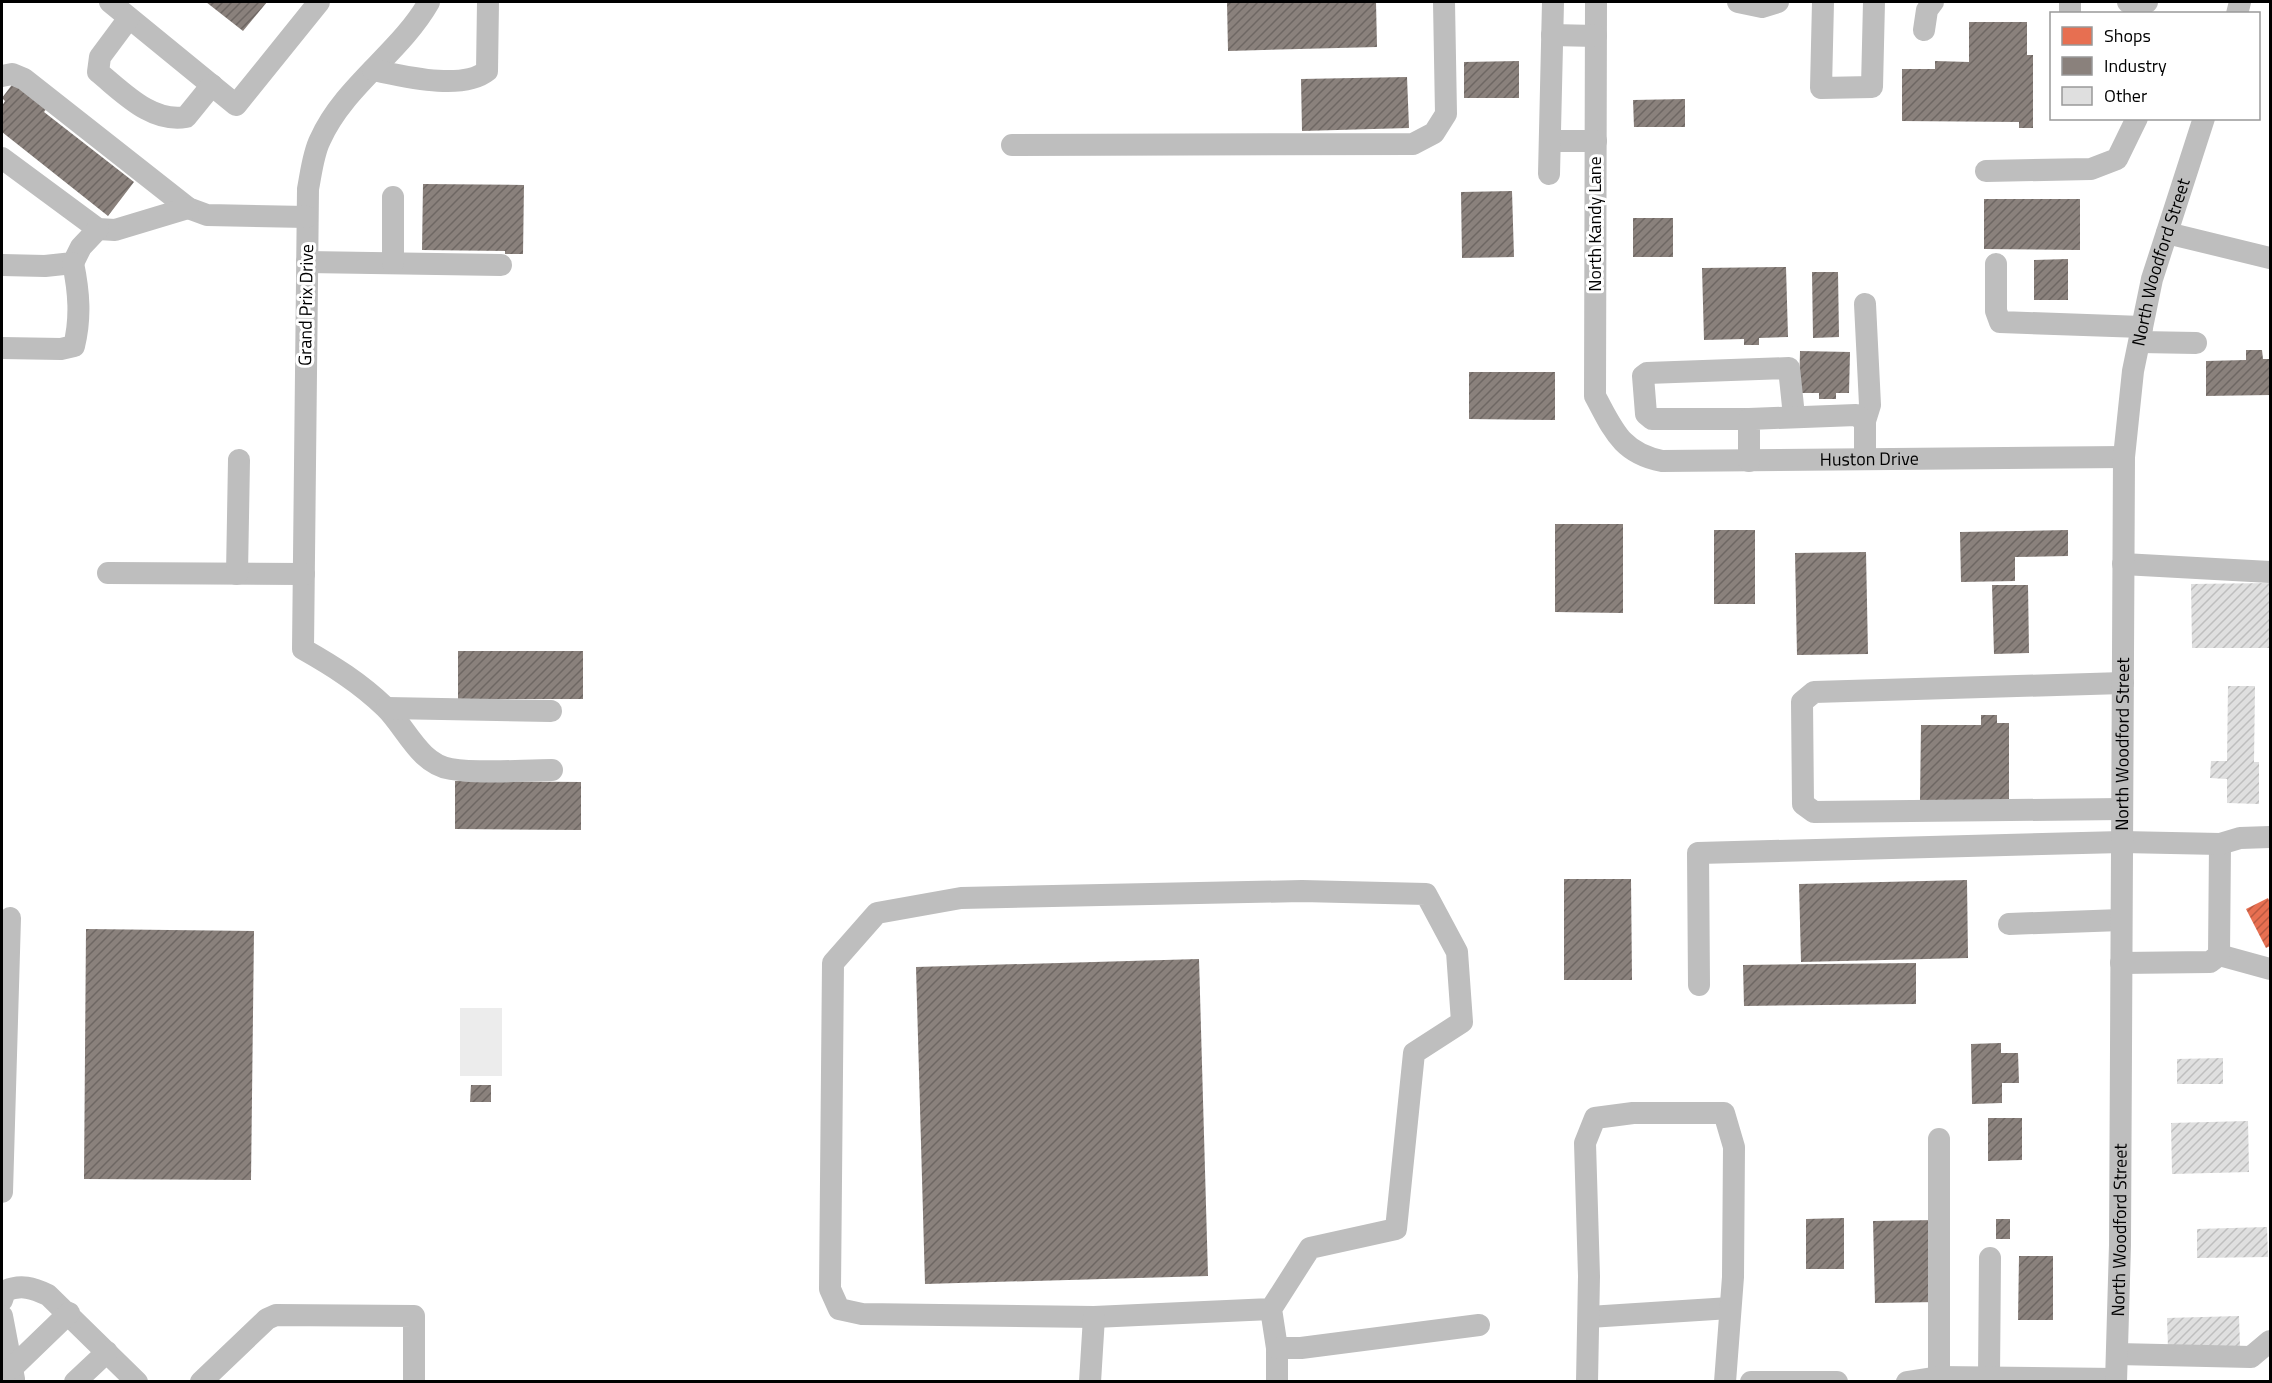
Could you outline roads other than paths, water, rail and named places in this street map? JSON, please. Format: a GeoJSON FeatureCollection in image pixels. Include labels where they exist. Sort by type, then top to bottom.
{"type":"FeatureCollection","features":[{"type":"Feature","properties":{"kind":"street"},"geometry":{"type":"LineString","coordinates":[[110,2],[236,105],[319,2]]}},
{"type":"Feature","properties":{"kind":"street","name":"Grand Prix Drive"},"geometry":{"type":"LineString","coordinates":[[387,708],[342,671],[303,649],[308,189],[319,141],[341,106],[419,19],[429,2]]}},
{"type":"Feature","properties":{"kind":"street"},"geometry":{"type":"LineString","coordinates":[[373,70],[414,79],[479,78],[488,71],[488,2]]}},
{"type":"Feature","properties":{"kind":"street"},"geometry":{"type":"LineString","coordinates":[[1012,145],[1413,144],[1434,133],[1446,114],[1444,2]]}},
{"type":"Feature","properties":{"kind":"street"},"geometry":{"type":"LineString","coordinates":[[1549,174],[1553,2]]}},
{"type":"Feature","properties":{"kind":"street","name":"North Kandy Lane"},"geometry":{"type":"LineString","coordinates":[[1596,2],[1595,396],[1619,440]]}},
{"type":"Feature","properties":{"kind":"street"},"geometry":{"type":"LineString","coordinates":[[1738,2],[1762,7],[1778,2]]}},
{"type":"Feature","properties":{"kind":"street"},"geometry":{"type":"LineString","coordinates":[[1823,2],[1821,87],[1872,87],[1874,2]]}},
{"type":"Feature","properties":{"kind":"street"},"geometry":{"type":"LineString","coordinates":[[1924,30],[1927,10],[1933,2]]}},
{"type":"Feature","properties":{"kind":"street"},"geometry":{"type":"LineString","coordinates":[[129,18],[100,57],[98,72],[141,107],[170,120],[186,117],[212,85]]}},
{"type":"Feature","properties":{"kind":"street"},"geometry":{"type":"LineString","coordinates":[[1552,35],[1596,36]]}},
{"type":"Feature","properties":{"kind":"street"},"geometry":{"type":"LineString","coordinates":[[2,76],[12,74],[24,79],[188,208],[207,215],[307,217]]}},
{"type":"Feature","properties":{"kind":"street"},"geometry":{"type":"LineString","coordinates":[[1986,171],[2091,169],[2117,159],[2136,120]]}},
{"type":"Feature","properties":{"kind":"street","name":"North Woodford Street"},"geometry":{"type":"LineString","coordinates":[[2116,1380],[2124,457],[2133,371],[2152,279],[2198,121]]}},
{"type":"Feature","properties":{"kind":"street"},"geometry":{"type":"LineString","coordinates":[[1550,141],[1596,141]]}},
{"type":"Feature","properties":{"kind":"street"},"geometry":{"type":"LineString","coordinates":[[2,158],[98,229],[115,230],[188,208]]}},
{"type":"Feature","properties":{"kind":"street"},"geometry":{"type":"LineString","coordinates":[[393,197],[393,263]]}},
{"type":"Feature","properties":{"kind":"street"},"geometry":{"type":"LineString","coordinates":[[2,348],[61,349],[75,346],[79,328],[79,292],[73,263],[81,247],[98,229]]}},
{"type":"Feature","properties":{"kind":"street"},"geometry":{"type":"LineString","coordinates":[[2167,232],[2271,258]]}},
{"type":"Feature","properties":{"kind":"street"},"geometry":{"type":"LineString","coordinates":[[307,262],[501,265]]}},
{"type":"Feature","properties":{"kind":"street"},"geometry":{"type":"LineString","coordinates":[[2,265],[45,266],[73,263]]}},
{"type":"Feature","properties":{"kind":"street"},"geometry":{"type":"LineString","coordinates":[[1996,264],[1996,311],[2000,321],[2141,335],[2196,343]]}},
{"type":"Feature","properties":{"kind":"street"},"geometry":{"type":"LineString","coordinates":[[1865,304],[1870,405],[1865,421],[1865,459]]}},
{"type":"Feature","properties":{"kind":"street"},"geometry":{"type":"LineString","coordinates":[[1794,416],[1789,368],[1647,373],[1643,376],[1646,414],[1652,418],[1749,419],[1856,415],[1865,421]]}},
{"type":"Feature","properties":{"kind":"street"},"geometry":{"type":"LineString","coordinates":[[1749,419],[1749,461]]}},
{"type":"Feature","properties":{"kind":"street","name":"Huston Drive"},"geometry":{"type":"LineString","coordinates":[[1619,440],[1646,458],[1662,461],[2124,457]]}},
{"type":"Feature","properties":{"kind":"street"},"geometry":{"type":"LineString","coordinates":[[237,574],[239,460]]}},
{"type":"Feature","properties":{"kind":"street"},"geometry":{"type":"LineString","coordinates":[[2123,564],[2271,572]]}},
{"type":"Feature","properties":{"kind":"street"},"geometry":{"type":"LineString","coordinates":[[108,573],[304,574]]}},
{"type":"Feature","properties":{"kind":"street"},"geometry":{"type":"LineString","coordinates":[[2122,809],[1814,812],[1803,804],[1802,702],[1814,692],[2123,683]]}},
{"type":"Feature","properties":{"kind":"street"},"geometry":{"type":"LineString","coordinates":[[387,708],[551,711]]}},
{"type":"Feature","properties":{"kind":"street"},"geometry":{"type":"LineString","coordinates":[[387,708],[411,741],[433,761],[450,769],[552,770]]}},
{"type":"Feature","properties":{"kind":"street"},"geometry":{"type":"LineString","coordinates":[[1699,985],[1698,853],[2122,842],[2220,844],[2240,838],[2271,837]]}},
{"type":"Feature","properties":{"kind":"street"},"geometry":{"type":"LineString","coordinates":[[2219,955],[2220,844]]}},
{"type":"Feature","properties":{"kind":"street"},"geometry":{"type":"LineString","coordinates":[[1271,1310],[1094,1317],[862,1314],[839,1310],[830,1289],[834,963],[877,914],[961,898],[1302,891],[1426,894],[1457,952],[1462,1022],[1414,1053],[1396,1229],[1310,1248],[1271,1310],[1277,1348],[1276,1382]]}},
{"type":"Feature","properties":{"kind":"street"},"geometry":{"type":"LineString","coordinates":[[2,1192],[10,918]]}},
{"type":"Feature","properties":{"kind":"street"},"geometry":{"type":"LineString","coordinates":[[2009,924],[2121,920]]}},
{"type":"Feature","properties":{"kind":"street"},"geometry":{"type":"LineString","coordinates":[[2121,963],[2210,962],[2219,955]]}},
{"type":"Feature","properties":{"kind":"street"},"geometry":{"type":"LineString","coordinates":[[2219,955],[2271,969]]}},
{"type":"Feature","properties":{"kind":"street"},"geometry":{"type":"LineString","coordinates":[[1587,1382],[1589,1317],[1585,1143],[1595,1118],[1633,1113],[1724,1113],[1730,1127],[1734,1147],[1733,1277],[1725,1382]]}},
{"type":"Feature","properties":{"kind":"street"},"geometry":{"type":"LineString","coordinates":[[1939,1139],[1940,1377]]}},
{"type":"Feature","properties":{"kind":"street"},"geometry":{"type":"LineString","coordinates":[[1989,1377],[1990,1258]]}},
{"type":"Feature","properties":{"kind":"street"},"geometry":{"type":"LineString","coordinates":[[3,1289],[15,1286],[32,1288],[48,1295],[69,1313],[137,1382]]}},
{"type":"Feature","properties":{"kind":"street"},"geometry":{"type":"LineString","coordinates":[[1589,1317],[1730,1308]]}},
{"type":"Feature","properties":{"kind":"street"},"geometry":{"type":"LineString","coordinates":[[13,1375],[69,1313]]}},
{"type":"Feature","properties":{"kind":"street"},"geometry":{"type":"LineString","coordinates":[[201,1382],[267,1319],[292,1314],[414,1316],[414,1382]]}},
{"type":"Feature","properties":{"kind":"street"},"geometry":{"type":"LineString","coordinates":[[2,1316],[13,1375]]}},
{"type":"Feature","properties":{"kind":"street"},"geometry":{"type":"LineString","coordinates":[[1090,1382],[1094,1317]]}},
{"type":"Feature","properties":{"kind":"street"},"geometry":{"type":"LineString","coordinates":[[1277,1348],[1301,1348],[1479,1325]]}},
{"type":"Feature","properties":{"kind":"street"},"geometry":{"type":"LineString","coordinates":[[2116,1354],[2251,1357],[2271,1341]]}},
{"type":"Feature","properties":{"kind":"street"},"geometry":{"type":"LineString","coordinates":[[75,1382],[107,1352]]}},
{"type":"Feature","properties":{"kind":"street"},"geometry":{"type":"LineString","coordinates":[[1907,1382],[1940,1377],[2116,1380]]}},
{"type":"Feature","properties":{"kind":"street"},"geometry":{"type":"LineString","coordinates":[[1761,1381],[1837,1382]]}}]}
